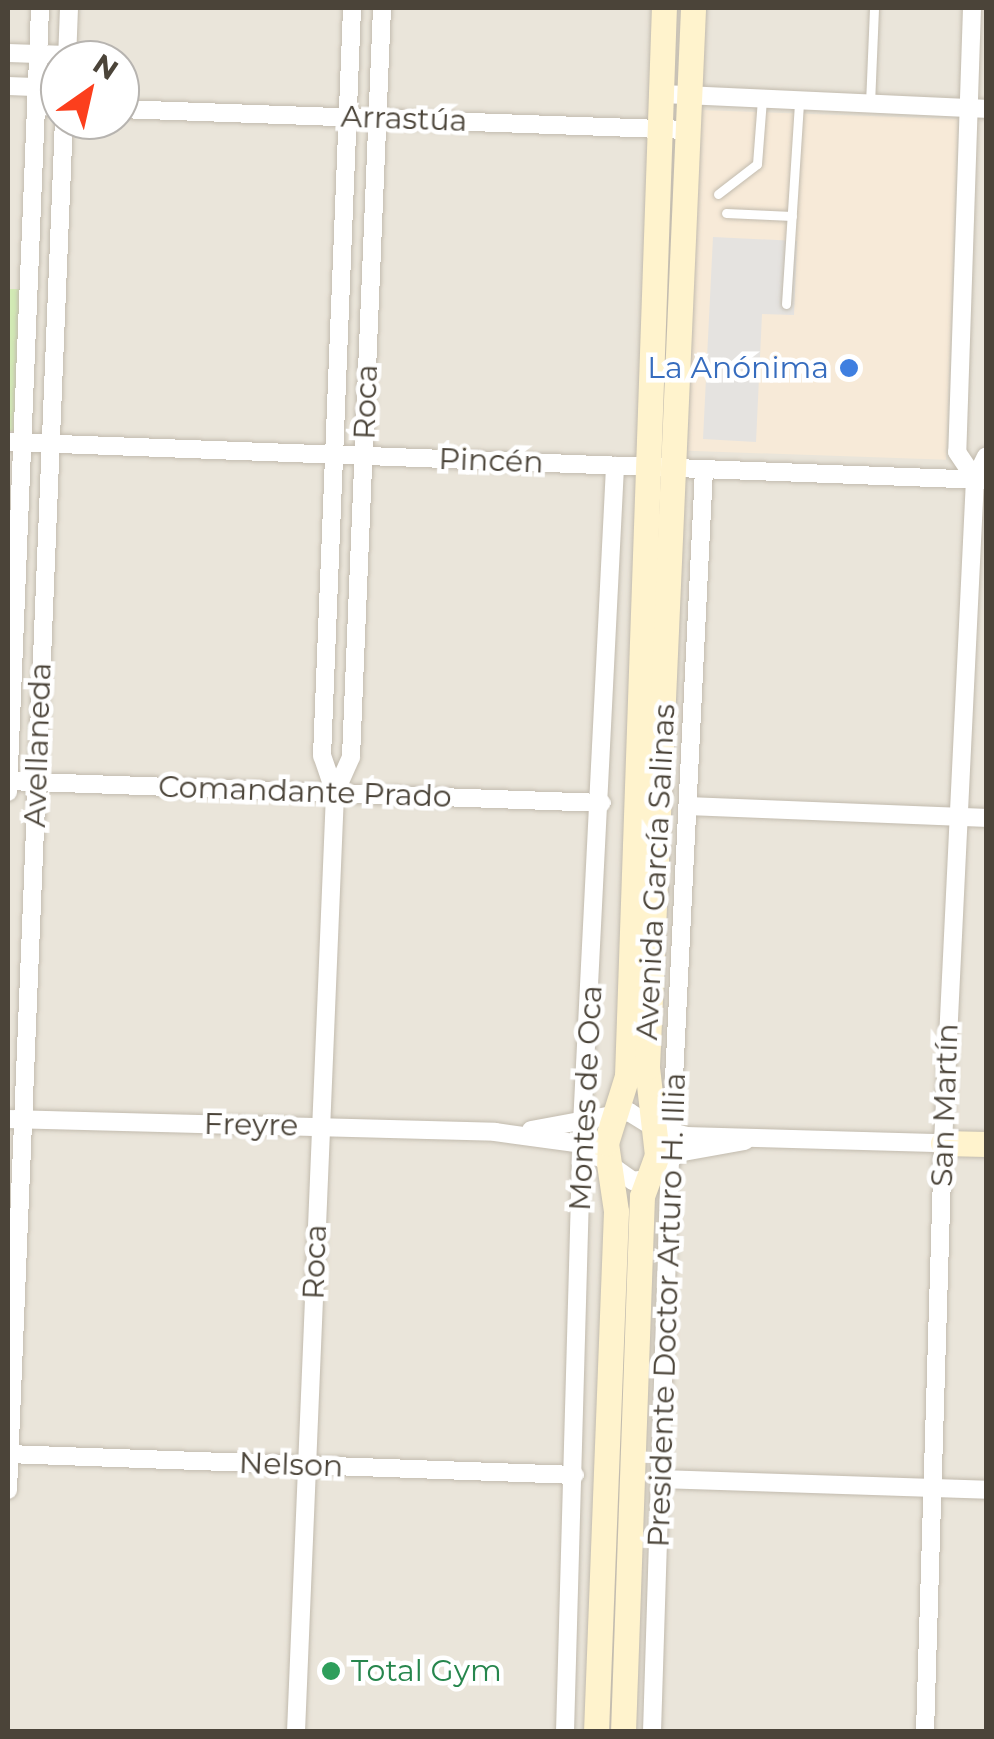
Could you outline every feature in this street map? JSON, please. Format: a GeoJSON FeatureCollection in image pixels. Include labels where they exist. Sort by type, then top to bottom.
{"type":"FeatureCollection","features":[{"type":"Feature","properties":{"kind":"main road","name":"Avenida García Salinas"},"geometry":{"type":"LineString","coordinates":[[596,1732],[616,1211],[606,1143],[626,1076],[664,8]]}},
{"type":"Feature","properties":{"kind":"main road","name":"Avenida García Salinas"},"geometry":{"type":"LineString","coordinates":[[623,1732],[646,1180],[658,1155],[663,1131],[647,1067],[693,8]]}},
{"type":"Feature","properties":{"kind":"main road"},"geometry":{"type":"LineString","coordinates":[[943,1143],[986,1144]]}},
{"type":"Feature","properties":{"kind":"street","name":"Avellaneda"},"geometry":{"type":"LineString","coordinates":[[8,792],[15,442],[40,8]]}},
{"type":"Feature","properties":{"kind":"street"},"geometry":{"type":"LineString","coordinates":[[68,40],[69,8]]}},
{"type":"Feature","properties":{"kind":"street","name":"Roca"},"geometry":{"type":"LineString","coordinates":[[335,793],[322,756],[352,8]]}},
{"type":"Feature","properties":{"kind":"street","name":"Roca"},"geometry":{"type":"LineString","coordinates":[[296,1732],[335,793],[351,756],[382,8]]}},
{"type":"Feature","properties":{"kind":"street","name":"San Martín"},"geometry":{"type":"LineString","coordinates":[[972,8],[978,109],[957,452],[981,480]]}},
{"type":"Feature","properties":{"kind":"street"},"geometry":{"type":"LineString","coordinates":[[8,52],[38,54]]}},
{"type":"Feature","properties":{"kind":"street"},"geometry":{"type":"LineString","coordinates":[[8,86],[40,99]]}},
{"type":"Feature","properties":{"kind":"street"},"geometry":{"type":"LineString","coordinates":[[662,94],[978,109]]}},
{"type":"Feature","properties":{"kind":"street"},"geometry":{"type":"LineString","coordinates":[[36,97],[40,96]]}},
{"type":"Feature","properties":{"kind":"street","name":"Arrastúa"},"geometry":{"type":"LineString","coordinates":[[140,110],[688,130]]}},
{"type":"Feature","properties":{"kind":"street","name":"Avellaneda"},"geometry":{"type":"LineString","coordinates":[[8,1490],[15,1119],[37,782],[63,140]]}},
{"type":"Feature","properties":{"kind":"street","name":"Pincén"},"geometry":{"type":"LineString","coordinates":[[15,442],[981,480]]}},
{"type":"Feature","properties":{"kind":"street","name":"San Martín"},"geometry":{"type":"LineString","coordinates":[[925,1732],[943,1143],[959,816],[981,480],[986,456]]}},
{"type":"Feature","properties":{"kind":"street","name":"Montes de Oca"},"geometry":{"type":"LineString","coordinates":[[564,1732],[575,1475],[582,1135],[602,802],[615,466]]}},
{"type":"Feature","properties":{"kind":"street","name":"Presidente Doctor Arturo H. Illia"},"geometry":{"type":"LineString","coordinates":[[652,1732],[670,1160],[663,1131],[690,806],[704,469]]}},
{"type":"Feature","properties":{"kind":"street","name":"Comandante Prado"},"geometry":{"type":"LineString","coordinates":[[8,781],[602,802]]}},
{"type":"Feature","properties":{"kind":"street"},"geometry":{"type":"LineString","coordinates":[[690,806],[986,818]]}},
{"type":"Feature","properties":{"kind":"street"},"geometry":{"type":"LineString","coordinates":[[617,1114],[636,1114],[663,1131],[746,1141],[943,1143]]}},
{"type":"Feature","properties":{"kind":"street","name":"Freyre"},"geometry":{"type":"LineString","coordinates":[[15,1119],[582,1135],[617,1114]]}},
{"type":"Feature","properties":{"kind":"street"},"geometry":{"type":"LineString","coordinates":[[582,1135],[628,1179],[646,1180],[670,1160],[746,1141]]}},
{"type":"Feature","properties":{"kind":"street","name":"Nelson"},"geometry":{"type":"LineString","coordinates":[[8,1454],[575,1475]]}},
{"type":"Feature","properties":{"kind":"street"},"geometry":{"type":"LineString","coordinates":[[662,1479],[986,1490]]}},
{"type":"Feature","properties":{"kind":"lane"},"geometry":{"type":"LineString","coordinates":[[870,104],[874,8]]}},
{"type":"Feature","properties":{"kind":"lane"},"geometry":{"type":"LineString","coordinates":[[718,194],[757,164],[762,99]]}},
{"type":"Feature","properties":{"kind":"lane"},"geometry":{"type":"LineString","coordinates":[[786,304],[799,101]]}},
{"type":"Feature","properties":{"kind":"lane"},"geometry":{"type":"LineString","coordinates":[[726,213],[792,216]]}},
{"type":"Feature","properties":{"kind":"shaded area"},"geometry":{"type":"Polygon","coordinates":[[[8,8],[986,8],[986,1731],[8,1731],[8,8]]]}},
{"type":"Feature","properties":{"kind":"shaded area"},"geometry":{"type":"Polygon","coordinates":[[[700,110],[958,119],[946,460],[688,451],[700,110]]]}},
{"type":"Feature","properties":{"kind":"shaded area"},"geometry":{"type":"Polygon","coordinates":[[[713,237],[797,241],[794,315],[762,314],[756,442],[703,439],[713,237]]]}},
{"type":"Feature","properties":{"kind":"green space"},"geometry":{"type":"Polygon","coordinates":[[[8,289],[22,289],[17,431],[8,431],[8,289]]]}},
{"type":"Feature","properties":{"kind":"place","name":"La Anónima"},"geometry":{"type":"Point","coordinates":[849,368]}},
{"type":"Feature","properties":{"kind":"place","name":"Total Gym"},"geometry":{"type":"Point","coordinates":[331,1671]}}]}
